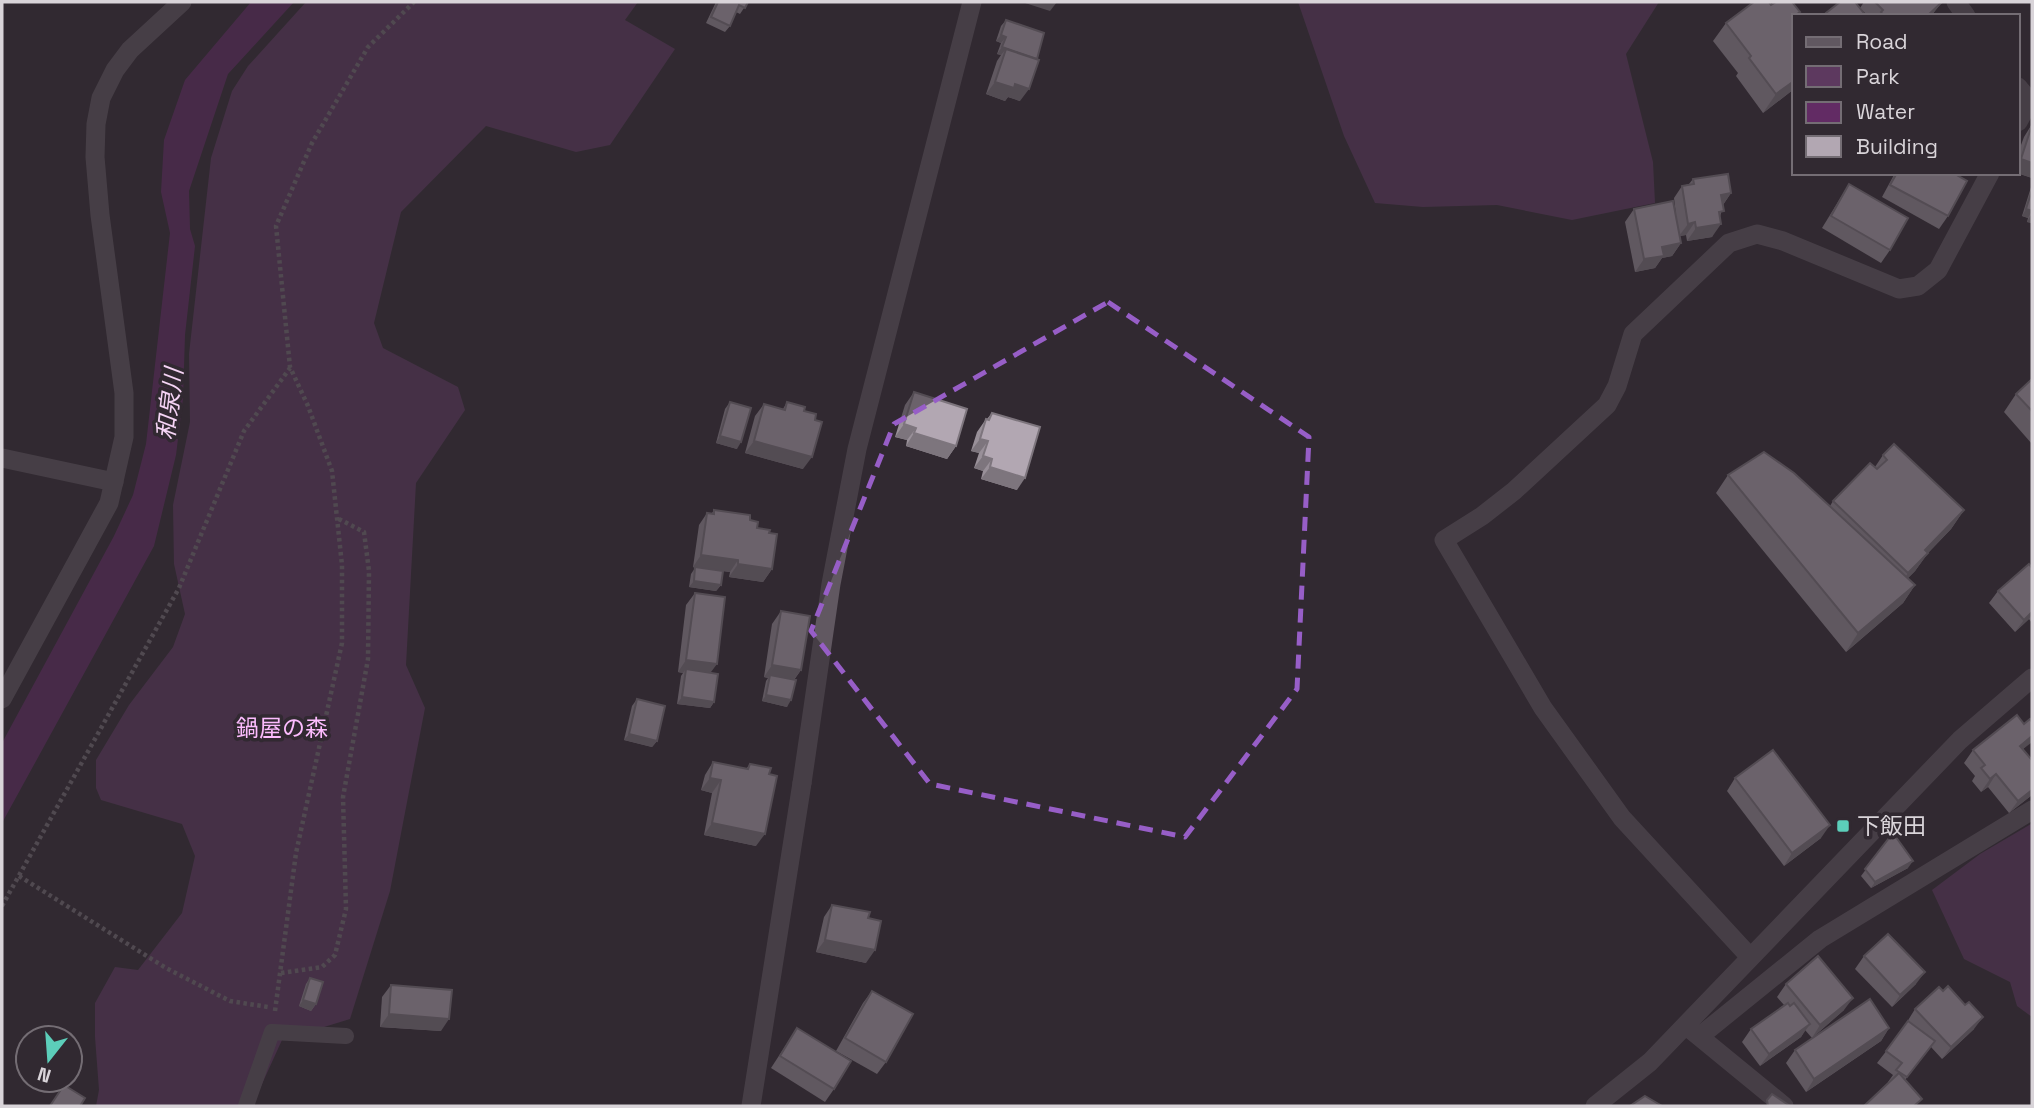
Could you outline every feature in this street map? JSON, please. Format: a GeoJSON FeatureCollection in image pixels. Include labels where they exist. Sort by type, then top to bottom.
{"type":"FeatureCollection","features":[{"type":"Feature","properties":{"kind":"street"},"geometry":{"type":"LineString","coordinates":[[2,699],[109,503],[124,437],[124,393],[100,215],[95,158],[96,124],[102,98],[115,70],[130,50],[182,2]]}},
{"type":"Feature","properties":{"kind":"street"},"geometry":{"type":"LineString","coordinates":[[751,1106],[831,584],[857,449],[972,2]]}},
{"type":"Feature","properties":{"kind":"street"},"geometry":{"type":"LineString","coordinates":[[2020,116],[2026,98]]}},
{"type":"Feature","properties":{"kind":"street"},"geometry":{"type":"LineString","coordinates":[[1750,957],[1622,818],[1543,708],[1444,540],[1482,516],[1514,491],[1606,405],[1616,386],[1633,334],[1729,243],[1757,234],[1783,241],[1899,289],[1918,286],[1938,270],[1989,175]]}},
{"type":"Feature","properties":{"kind":"street"},"geometry":{"type":"LineString","coordinates":[[2,458],[114,482]]}},
{"type":"Feature","properties":{"kind":"street"},"geometry":{"type":"LineString","coordinates":[[1693,1031],[1750,957],[1961,740],[2032,678]]}},
{"type":"Feature","properties":{"kind":"street"},"geometry":{"type":"LineString","coordinates":[[1595,1106],[1650,1062],[1820,939],[2032,810]]}},
{"type":"Feature","properties":{"kind":"street"},"geometry":{"type":"LineString","coordinates":[[1693,1031],[1784,1106]]}},
{"type":"Feature","properties":{"kind":"lane"},"geometry":{"type":"LineString","coordinates":[[246,1106],[272,1032],[346,1036]]}},
{"type":"Feature","properties":{"kind":"path"},"geometry":{"type":"LineString","coordinates":[[272,1032],[296,853],[342,643],[342,565],[332,471],[309,406],[290,368],[276,226],[312,143],[368,47],[414,2]]}},
{"type":"Feature","properties":{"kind":"path"},"geometry":{"type":"LineString","coordinates":[[2,906],[179,589],[244,431],[290,368]]}},
{"type":"Feature","properties":{"kind":"path"},"geometry":{"type":"LineString","coordinates":[[281,974],[322,967],[335,955],[346,909],[343,797],[368,659],[369,571],[365,532],[337,518]]}},
{"type":"Feature","properties":{"kind":"path"},"geometry":{"type":"LineString","coordinates":[[19,876],[166,968],[230,1000],[276,1009]]}},
{"type":"Feature","properties":{"kind":"highlighted area"},"geometry":{"type":"Polygon","coordinates":[[[1108,302],[1309,437],[1297,689],[1185,837],[930,784],[811,631],[894,424],[1108,302]]]}},
{"type":"Feature","properties":{"kind":"green space","name":"鍋屋の森"},"geometry":{"type":"Polygon","coordinates":[[[306,2],[638,2],[625,20],[675,49],[610,145],[576,152],[486,126],[401,212],[374,323],[383,348],[458,387],[465,410],[416,483],[406,665],[425,708],[390,891],[350,1019],[282,1040],[252,1106],[96,1106],[99,1090],[95,1003],[115,967],[138,970],[182,913],[195,856],[182,824],[101,800],[96,788],[96,760],[129,705],[173,647],[185,614],[174,564],[173,505],[190,422],[189,354],[211,158],[232,91],[248,66],[306,2]]]}},
{"type":"Feature","properties":{"kind":"green space"},"geometry":{"type":"Polygon","coordinates":[[[1298,2],[1659,2],[1626,54],[1653,162],[1655,203],[1572,220],[1497,205],[1423,207],[1375,203],[1344,136],[1298,2]]]}},
{"type":"Feature","properties":{"kind":"green space"},"geometry":{"type":"Polygon","coordinates":[[[2031,824],[2032,1017],[2017,1006],[2010,982],[1964,959],[1932,890],[1980,854],[2031,824]]]}},
{"type":"Feature","properties":{"kind":"water","name":"和泉川"},"geometry":{"type":"Polygon","coordinates":[[[251,2],[294,2],[228,74],[189,191],[190,229],[195,246],[185,335],[183,398],[176,455],[154,546],[2,823],[2,743],[114,536],[133,495],[146,444],[170,233],[161,192],[164,140],[185,80],[251,2]]]}},
{"type":"Feature","properties":{"kind":"building"},"geometry":{"type":"Polygon","coordinates":[[[718,2],[748,2],[745,8],[739,5],[730,26],[711,17],[718,2]]]}},
{"type":"Feature","properties":{"kind":"building"},"geometry":{"type":"Polygon","coordinates":[[[1754,2],[1769,2],[1771,5],[1776,2],[1792,2],[1800,12],[1792,14],[1792,82],[1776,94],[1726,23],[1754,2]]]}},
{"type":"Feature","properties":{"kind":"building"},"geometry":{"type":"Polygon","coordinates":[[[1840,2],[1855,2],[1864,14],[1827,14],[1840,2]]]}},
{"type":"Feature","properties":{"kind":"building"},"geometry":{"type":"Polygon","coordinates":[[[1875,2],[1942,2],[1929,14],[1882,14],[1883,10],[1875,2]]]}},
{"type":"Feature","properties":{"kind":"building"},"geometry":{"type":"Polygon","coordinates":[[[1006,20],[1044,33],[1037,59],[1002,47],[1006,37],[1001,35],[1006,20]]]}},
{"type":"Feature","properties":{"kind":"building"},"geometry":{"type":"Polygon","coordinates":[[[1006,49],[1039,60],[1029,89],[995,82],[1006,49]]]}},
{"type":"Feature","properties":{"kind":"building"},"geometry":{"type":"Polygon","coordinates":[[[2032,125],[2032,163],[2021,159],[2032,125]]]}},
{"type":"Feature","properties":{"kind":"building"},"geometry":{"type":"Polygon","coordinates":[[[1728,174],[1731,193],[1721,195],[1724,211],[1719,212],[1721,224],[1696,228],[1695,222],[1688,224],[1682,186],[1694,184],[1693,179],[1728,174]]]}},
{"type":"Feature","properties":{"kind":"building"},"geometry":{"type":"Polygon","coordinates":[[[1896,175],[1956,175],[1967,181],[1948,216],[1890,185],[1896,175]]]}},
{"type":"Feature","properties":{"kind":"building"},"geometry":{"type":"Polygon","coordinates":[[[1849,184],[1908,218],[1890,250],[1831,216],[1849,184]]]}},
{"type":"Feature","properties":{"kind":"building"},"geometry":{"type":"Polygon","coordinates":[[[2032,190],[2032,211],[2026,209],[2032,190]]]}},
{"type":"Feature","properties":{"kind":"building"},"geometry":{"type":"Polygon","coordinates":[[[1673,201],[1681,243],[1662,247],[1664,256],[1644,259],[1634,209],[1673,201]]]}},
{"type":"Feature","properties":{"kind":"building"},"geometry":{"type":"Polygon","coordinates":[[[2032,379],[2032,411],[2016,394],[2032,379]]]}},
{"type":"Feature","properties":{"kind":"building"},"geometry":{"type":"Polygon","coordinates":[[[914,392],[967,409],[956,446],[914,433],[916,428],[904,424],[914,392]]]}},
{"type":"Feature","properties":{"kind":"building"},"geometry":{"type":"Polygon","coordinates":[[[730,402],[751,408],[741,442],[720,436],[730,402]]]}},
{"type":"Feature","properties":{"kind":"building"},"geometry":{"type":"Polygon","coordinates":[[[787,402],[805,407],[804,411],[816,414],[815,420],[822,422],[812,457],[754,441],[764,404],[785,410],[787,402]]]}},
{"type":"Feature","properties":{"kind":"building"},"geometry":{"type":"Polygon","coordinates":[[[992,413],[1040,427],[1025,478],[990,467],[992,459],[983,456],[988,441],[980,439],[986,419],[989,420],[992,413]]]}},
{"type":"Feature","properties":{"kind":"building"},"geometry":{"type":"Polygon","coordinates":[[[1894,444],[1964,510],[1925,550],[1928,553],[1908,573],[1833,501],[1870,463],[1877,469],[1887,460],[1883,455],[1894,444]]]}},
{"type":"Feature","properties":{"kind":"building"},"geometry":{"type":"Polygon","coordinates":[[[1764,452],[1794,473],[1915,585],[1858,633],[1728,475],[1764,452]]]}},
{"type":"Feature","properties":{"kind":"building"},"geometry":{"type":"Polygon","coordinates":[[[714,510],[750,515],[750,520],[758,522],[757,528],[777,534],[772,569],[738,564],[738,560],[701,555],[707,513],[714,514],[714,510]]]}},
{"type":"Feature","properties":{"kind":"building"},"geometry":{"type":"Polygon","coordinates":[[[2029,564],[2032,568],[2032,612],[2024,620],[1998,591],[2029,564]]]}},
{"type":"Feature","properties":{"kind":"building"},"geometry":{"type":"Polygon","coordinates":[[[695,567],[723,571],[721,585],[694,581],[695,567]]]}},
{"type":"Feature","properties":{"kind":"building"},"geometry":{"type":"Polygon","coordinates":[[[695,593],[725,597],[717,664],[686,660],[695,593]]]}},
{"type":"Feature","properties":{"kind":"building"},"geometry":{"type":"Polygon","coordinates":[[[781,611],[810,616],[801,670],[772,665],[781,611]]]}},
{"type":"Feature","properties":{"kind":"building"},"geometry":{"type":"Polygon","coordinates":[[[686,669],[718,674],[714,702],[682,697],[686,669]]]}},
{"type":"Feature","properties":{"kind":"building"},"geometry":{"type":"Polygon","coordinates":[[[770,675],[796,680],[791,700],[766,695],[770,675]]]}},
{"type":"Feature","properties":{"kind":"building"},"geometry":{"type":"Polygon","coordinates":[[[637,699],[665,706],[657,741],[629,734],[637,699]]]}},
{"type":"Feature","properties":{"kind":"building"},"geometry":{"type":"Polygon","coordinates":[[[2017,715],[2024,724],[2030,719],[2032,722],[2032,736],[2020,746],[2032,760],[2032,790],[2018,801],[1996,774],[1990,779],[1981,768],[1985,765],[1973,750],[2017,715]]]}},
{"type":"Feature","properties":{"kind":"building"},"geometry":{"type":"Polygon","coordinates":[[[1773,750],[1830,825],[1792,853],[1735,778],[1773,750]]]}},
{"type":"Feature","properties":{"kind":"building"},"geometry":{"type":"Polygon","coordinates":[[[713,762],[748,769],[750,764],[771,768],[769,774],[777,776],[765,834],[712,823],[721,780],[710,778],[713,762]]]}},
{"type":"Feature","properties":{"kind":"building"},"geometry":{"type":"Polygon","coordinates":[[[1893,833],[1913,861],[1875,882],[1865,869],[1893,833]]]}},
{"type":"Feature","properties":{"kind":"building"},"geometry":{"type":"Polygon","coordinates":[[[832,905],[870,912],[868,918],[881,921],[875,950],[825,940],[832,905]]]}},
{"type":"Feature","properties":{"kind":"building"},"geometry":{"type":"Polygon","coordinates":[[[1888,934],[1925,972],[1900,995],[1864,956],[1888,934]]]}},
{"type":"Feature","properties":{"kind":"building"},"geometry":{"type":"Polygon","coordinates":[[[1818,956],[1853,998],[1820,1025],[1786,984],[1818,956]]]}},
{"type":"Feature","properties":{"kind":"building"},"geometry":{"type":"Polygon","coordinates":[[[310,978],[323,982],[316,1004],[303,1000],[310,978]]]}},
{"type":"Feature","properties":{"kind":"building"},"geometry":{"type":"Polygon","coordinates":[[[391,985],[452,990],[449,1019],[389,1014],[391,985]]]}},
{"type":"Feature","properties":{"kind":"building"},"geometry":{"type":"Polygon","coordinates":[[[1948,986],[1965,1005],[1969,1002],[1983,1017],[1951,1047],[1915,1009],[1939,987],[1943,991],[1948,986]]]}},
{"type":"Feature","properties":{"kind":"building"},"geometry":{"type":"Polygon","coordinates":[[[872,991],[913,1014],[886,1062],[845,1038],[872,991]]]}},
{"type":"Feature","properties":{"kind":"building"},"geometry":{"type":"Polygon","coordinates":[[[1870,999],[1889,1028],[1814,1079],[1795,1050],[1870,999]]]}},
{"type":"Feature","properties":{"kind":"building"},"geometry":{"type":"Polygon","coordinates":[[[1788,1003],[1790,1006],[1794,1003],[1810,1024],[1769,1054],[1751,1029],[1788,1003]]]}},
{"type":"Feature","properties":{"kind":"building"},"geometry":{"type":"Polygon","coordinates":[[[1908,1021],[1935,1041],[1907,1077],[1896,1070],[1902,1063],[1886,1051],[1908,1021]]]}},
{"type":"Feature","properties":{"kind":"building"},"geometry":{"type":"Polygon","coordinates":[[[797,1028],[851,1061],[834,1089],[780,1056],[797,1028]]]}},
{"type":"Feature","properties":{"kind":"building"},"geometry":{"type":"Polygon","coordinates":[[[1899,1073],[1922,1099],[1914,1106],[1864,1106],[1899,1073]]]}},
{"type":"Feature","properties":{"kind":"building"},"geometry":{"type":"Polygon","coordinates":[[[58,1094],[79,1094],[85,1098],[80,1106],[50,1106],[58,1094]]]}},
{"type":"Feature","properties":{"kind":"building"},"geometry":{"type":"Polygon","coordinates":[[[1772,1094],[1790,1106],[1768,1106],[1767,1100],[1772,1094]]]}},
{"type":"Feature","properties":{"kind":"building"},"geometry":{"type":"Polygon","coordinates":[[[1645,1096],[1662,1106],[1630,1106],[1645,1096]]]}},
{"type":"Feature","properties":{"kind":"place","name":"下飯田"},"geometry":{"type":"Point","coordinates":[1843,826]}}]}
